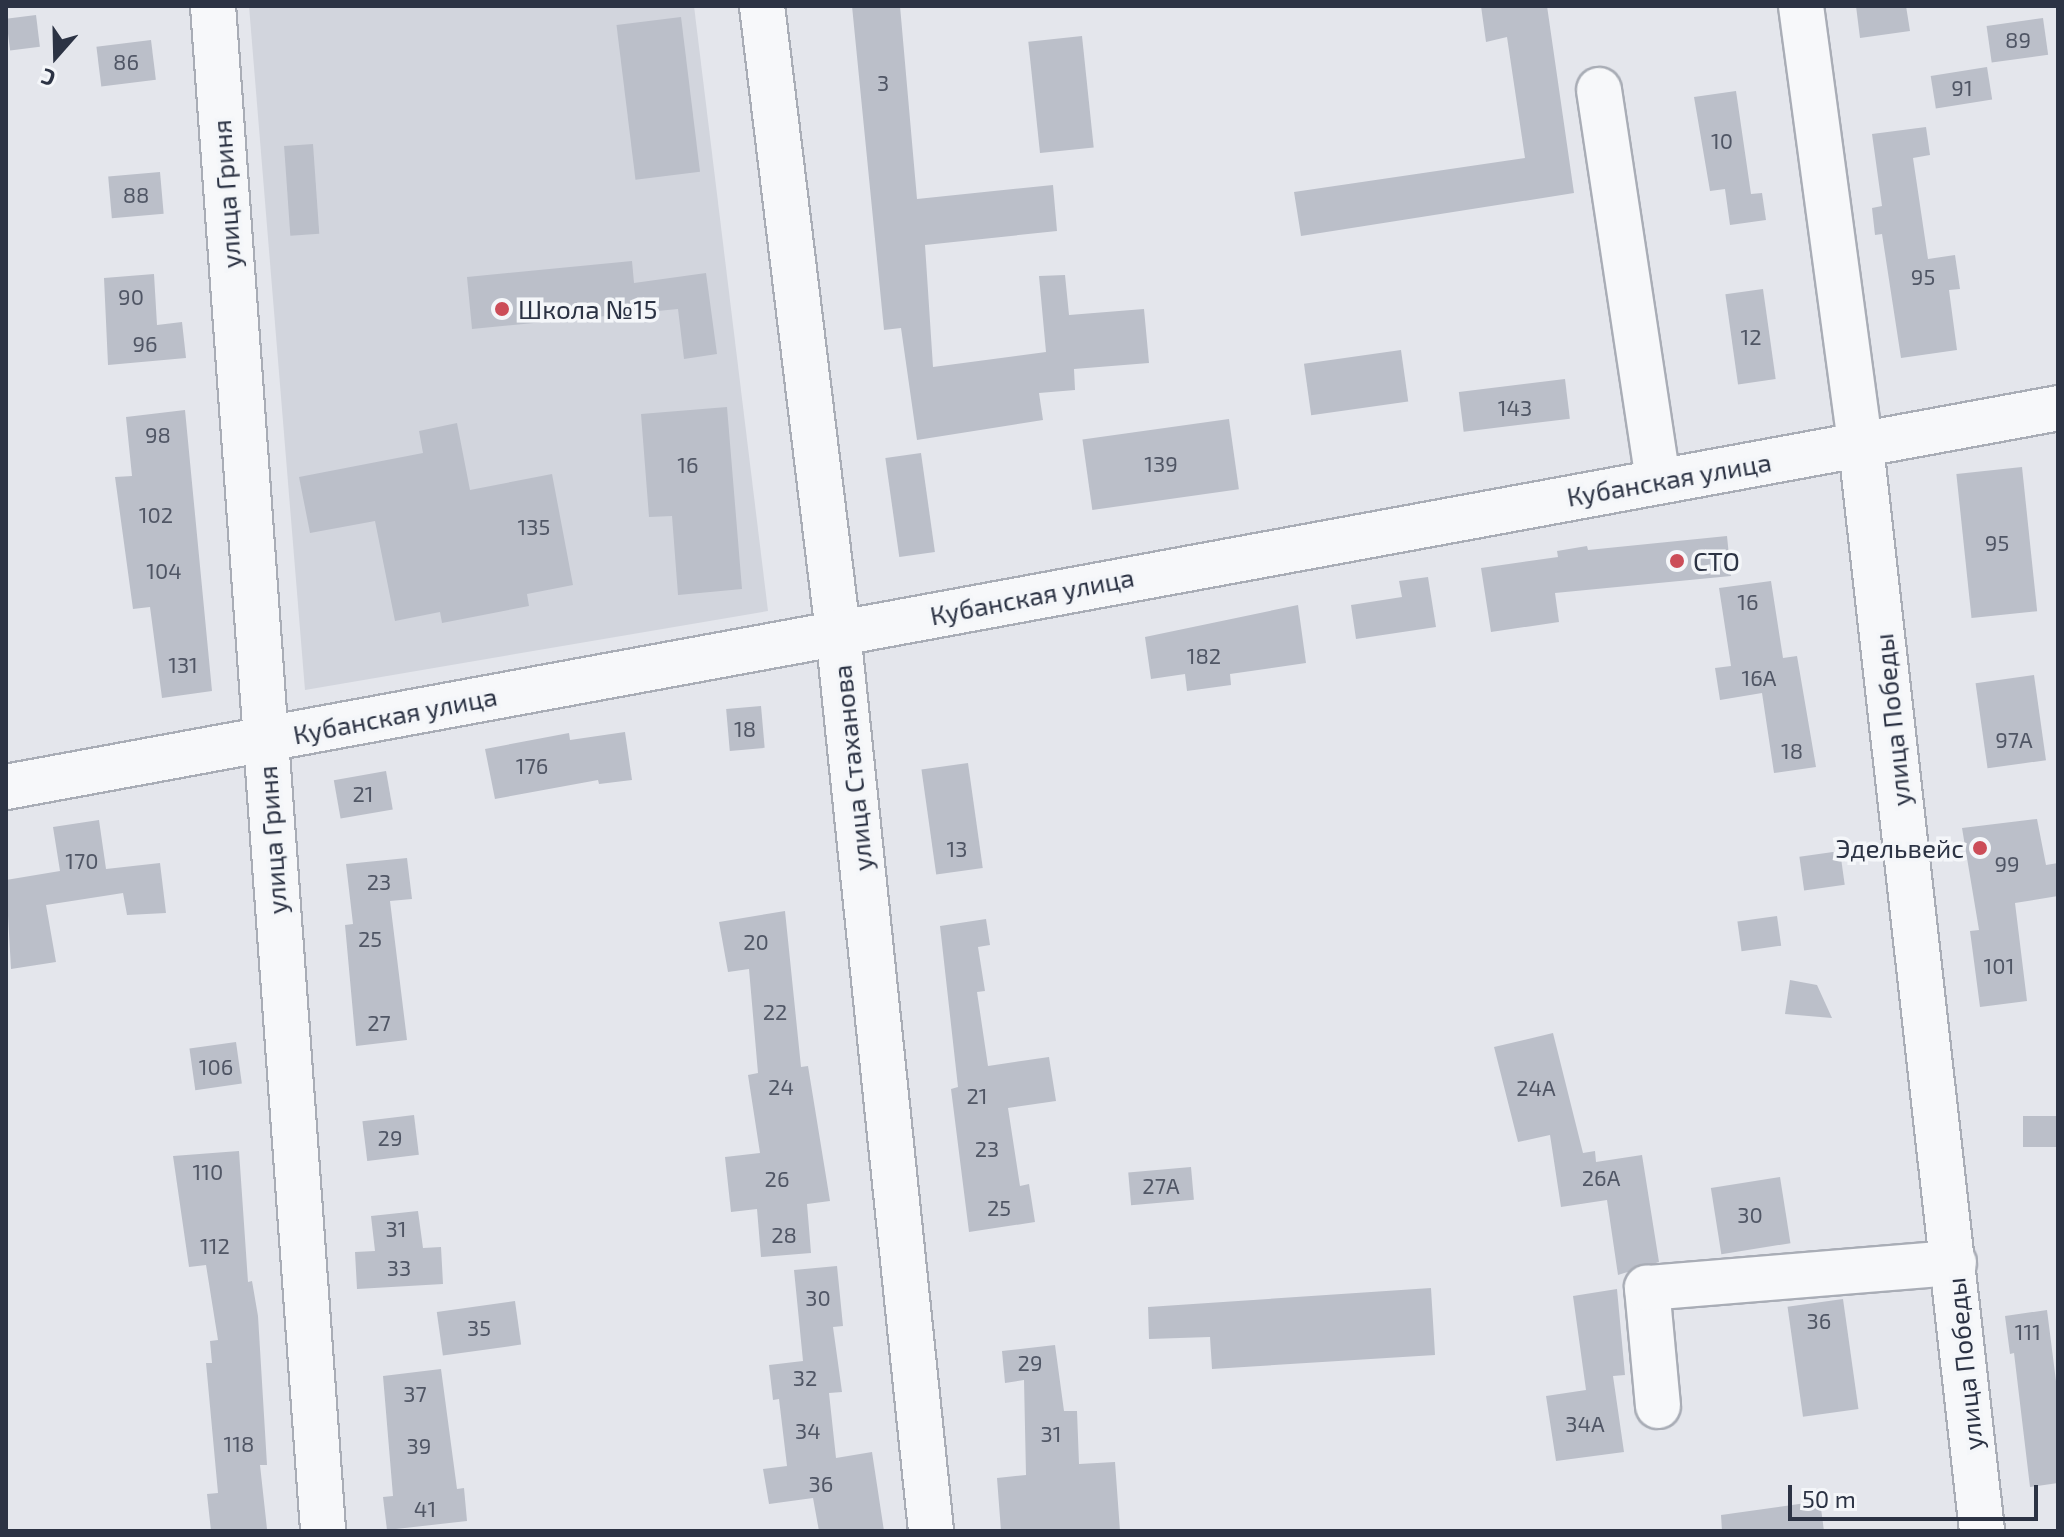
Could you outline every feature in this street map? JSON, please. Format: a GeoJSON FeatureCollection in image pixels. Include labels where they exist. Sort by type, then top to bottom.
{"type":"FeatureCollection","features":[{"type":"Feature","properties":{"kind":"street","name":"улица Гриня"},"geometry":{"type":"LineString","coordinates":[[213,6],[323,1531]]}},
{"type":"Feature","properties":{"kind":"street","name":"улица Стаханова"},"geometry":{"type":"LineString","coordinates":[[762,6],[838,632],[931,1531]]}},
{"type":"Feature","properties":{"kind":"street","name":"улица Победы"},"geometry":{"type":"LineString","coordinates":[[1801,6],[1861,447],[1982,1531]]}},
{"type":"Feature","properties":{"kind":"street"},"geometry":{"type":"LineString","coordinates":[[1599,90],[1658,479]]}},
{"type":"Feature","properties":{"kind":"street","name":"Кубанская улица"},"geometry":{"type":"LineString","coordinates":[[6,787],[1658,479],[1861,447],[2058,408]]}},
{"type":"Feature","properties":{"kind":"street"},"geometry":{"type":"LineString","coordinates":[[1658,1406],[1647,1288],[1954,1263]]}},
{"type":"Feature","properties":{"kind":"shaded area","name":"Школа №15"},"geometry":{"type":"Polygon","coordinates":[[[249,6],[694,6],[768,611],[305,690],[249,6]]]}},
{"type":"Feature","properties":{"kind":"building"},"geometry":{"type":"Polygon","coordinates":[[[852,6],[900,6],[917,199],[1053,185],[1057,231],[925,245],[933,367],[1046,352],[1039,276],[1065,275],[1069,315],[1144,309],[1149,363],[1074,369],[1075,390],[1039,393],[1043,420],[917,440],[901,328],[884,330],[852,6]]]}},
{"type":"Feature","properties":{"kind":"building"},"geometry":{"type":"Polygon","coordinates":[[[1481,6],[1547,6],[1574,193],[1301,236],[1294,192],[1525,158],[1507,37],[1486,42],[1481,6]]]}},
{"type":"Feature","properties":{"kind":"building"},"geometry":{"type":"Polygon","coordinates":[[[1856,6],[1906,6],[1910,31],[1860,38],[1856,6]]]}},
{"type":"Feature","properties":{"kind":"building"},"geometry":{"type":"Polygon","coordinates":[[[36,15],[40,47],[10,50],[6,19],[36,15]]]}},
{"type":"Feature","properties":{"kind":"building"},"geometry":{"type":"Polygon","coordinates":[[[681,17],[700,172],[635,180],[616,25],[681,17]]]}},
{"type":"Feature","properties":{"kind":"building"},"geometry":{"type":"Polygon","coordinates":[[[2043,18],[2048,55],[1992,63],[1987,26],[2043,18]]]}},
{"type":"Feature","properties":{"kind":"building"},"geometry":{"type":"Polygon","coordinates":[[[1082,36],[1094,147],[1040,153],[1028,42],[1082,36]]]}},
{"type":"Feature","properties":{"kind":"building"},"geometry":{"type":"Polygon","coordinates":[[[151,40],[156,80],[101,86],[96,47],[151,40]]]}},
{"type":"Feature","properties":{"kind":"building"},"geometry":{"type":"Polygon","coordinates":[[[1987,67],[1992,100],[1936,109],[1931,76],[1987,67]]]}},
{"type":"Feature","properties":{"kind":"building"},"geometry":{"type":"Polygon","coordinates":[[[1736,91],[1751,194],[1762,193],[1766,220],[1730,225],[1725,189],[1710,191],[1694,97],[1736,91]]]}},
{"type":"Feature","properties":{"kind":"building"},"geometry":{"type":"Polygon","coordinates":[[[1926,127],[1930,155],[1913,158],[1928,259],[1955,255],[1960,289],[1949,290],[1957,350],[1901,358],[1882,234],[1875,235],[1872,208],[1882,206],[1872,134],[1926,127]]]}},
{"type":"Feature","properties":{"kind":"building"},"geometry":{"type":"Polygon","coordinates":[[[313,144],[319,234],[290,236],[284,146],[313,144]]]}},
{"type":"Feature","properties":{"kind":"building"},"geometry":{"type":"Polygon","coordinates":[[[160,172],[164,214],[112,218],[108,177],[160,172]]]}},
{"type":"Feature","properties":{"kind":"building"},"geometry":{"type":"Polygon","coordinates":[[[632,261],[634,283],[706,273],[717,354],[684,359],[678,309],[472,329],[467,277],[632,261]]]}},
{"type":"Feature","properties":{"kind":"building"},"geometry":{"type":"Polygon","coordinates":[[[154,274],[157,325],[182,322],[186,358],[108,365],[104,278],[154,274]]]}},
{"type":"Feature","properties":{"kind":"building"},"geometry":{"type":"Polygon","coordinates":[[[1763,289],[1776,379],[1738,384],[1725,294],[1763,289]]]}},
{"type":"Feature","properties":{"kind":"building"},"geometry":{"type":"Polygon","coordinates":[[[1401,350],[1408,401],[1311,415],[1304,364],[1401,350]]]}},
{"type":"Feature","properties":{"kind":"building"},"geometry":{"type":"Polygon","coordinates":[[[1565,379],[1570,419],[1464,432],[1459,392],[1565,379]]]}},
{"type":"Feature","properties":{"kind":"building"},"geometry":{"type":"Polygon","coordinates":[[[727,407],[742,589],[678,595],[672,516],[649,517],[641,414],[727,407]]]}},
{"type":"Feature","properties":{"kind":"building"},"geometry":{"type":"Polygon","coordinates":[[[185,410],[212,691],[162,698],[150,607],[133,609],[115,477],[132,476],[126,417],[185,410]]]}},
{"type":"Feature","properties":{"kind":"building"},"geometry":{"type":"Polygon","coordinates":[[[1229,419],[1239,489],[1092,510],[1082,440],[1229,419]]]}},
{"type":"Feature","properties":{"kind":"building"},"geometry":{"type":"Polygon","coordinates":[[[457,423],[470,490],[552,474],[573,585],[527,594],[529,606],[442,623],[440,612],[395,621],[375,521],[310,533],[299,477],[423,453],[419,431],[457,423]]]}},
{"type":"Feature","properties":{"kind":"building"},"geometry":{"type":"Polygon","coordinates":[[[921,453],[935,552],[899,557],[885,458],[921,453]]]}},
{"type":"Feature","properties":{"kind":"building"},"geometry":{"type":"Polygon","coordinates":[[[2022,467],[2037,611],[1972,618],[1956,474],[2022,467]]]}},
{"type":"Feature","properties":{"kind":"building"},"geometry":{"type":"Polygon","coordinates":[[[1727,536],[1731,576],[1555,593],[1559,622],[1491,632],[1481,568],[1558,557],[1557,551],[1587,546],[1588,550],[1727,536]]]}},
{"type":"Feature","properties":{"kind":"building"},"geometry":{"type":"Polygon","coordinates":[[[1428,577],[1436,627],[1356,639],[1351,605],[1402,597],[1399,581],[1428,577]]]}},
{"type":"Feature","properties":{"kind":"building"},"geometry":{"type":"Polygon","coordinates":[[[1771,581],[1783,658],[1797,656],[1816,767],[1774,773],[1762,693],[1720,700],[1715,668],[1731,666],[1719,588],[1771,581]]]}},
{"type":"Feature","properties":{"kind":"building"},"geometry":{"type":"Polygon","coordinates":[[[1298,605],[1306,663],[1230,674],[1231,685],[1187,691],[1185,674],[1151,679],[1145,637],[1298,605]]]}},
{"type":"Feature","properties":{"kind":"building"},"geometry":{"type":"Polygon","coordinates":[[[2034,675],[2046,760],[1988,768],[1976,683],[2034,675]]]}},
{"type":"Feature","properties":{"kind":"building"},"geometry":{"type":"Polygon","coordinates":[[[761,706],[765,748],[730,751],[726,709],[761,706]]]}},
{"type":"Feature","properties":{"kind":"building"},"geometry":{"type":"Polygon","coordinates":[[[625,732],[632,780],[599,784],[598,780],[495,799],[485,749],[569,733],[570,740],[625,732]]]}},
{"type":"Feature","properties":{"kind":"building"},"geometry":{"type":"Polygon","coordinates":[[[968,763],[983,868],[936,875],[921,770],[968,763]]]}},
{"type":"Feature","properties":{"kind":"building"},"geometry":{"type":"Polygon","coordinates":[[[386,771],[393,809],[341,819],[334,780],[386,771]]]}},
{"type":"Feature","properties":{"kind":"building"},"geometry":{"type":"Polygon","coordinates":[[[2037,819],[2046,865],[2058,863],[2058,896],[2015,903],[2027,1001],[1980,1007],[1970,931],[1979,930],[1962,828],[2037,819]]]}},
{"type":"Feature","properties":{"kind":"building"},"geometry":{"type":"Polygon","coordinates":[[[99,820],[106,869],[160,863],[166,913],[127,915],[123,893],[46,905],[56,962],[11,969],[6,880],[60,871],[53,827],[99,820]]]}},
{"type":"Feature","properties":{"kind":"building"},"geometry":{"type":"Polygon","coordinates":[[[1840,851],[1845,885],[1804,890],[1799,857],[1840,851]]]}},
{"type":"Feature","properties":{"kind":"building"},"geometry":{"type":"Polygon","coordinates":[[[407,858],[412,899],[390,901],[407,1040],[356,1046],[345,925],[353,924],[346,864],[407,858]]]}},
{"type":"Feature","properties":{"kind":"building"},"geometry":{"type":"Polygon","coordinates":[[[785,911],[801,1067],[808,1066],[830,1201],[807,1204],[811,1253],[761,1257],[757,1209],[731,1212],[725,1157],[760,1153],[748,1075],[758,1073],[749,969],[728,972],[719,922],[785,911]]]}},
{"type":"Feature","properties":{"kind":"building"},"geometry":{"type":"Polygon","coordinates":[[[1777,916],[1781,946],[1742,951],[1737,922],[1777,916]]]}},
{"type":"Feature","properties":{"kind":"building"},"geometry":{"type":"Polygon","coordinates":[[[986,919],[990,945],[978,947],[985,991],[977,992],[988,1066],[1049,1057],[1056,1101],[1008,1108],[1020,1186],[1029,1184],[1035,1222],[969,1232],[951,1089],[958,1087],[940,926],[986,919]]]}},
{"type":"Feature","properties":{"kind":"building"},"geometry":{"type":"Polygon","coordinates":[[[1790,980],[1817,985],[1832,1018],[1785,1014],[1790,980]]]}},
{"type":"Feature","properties":{"kind":"building"},"geometry":{"type":"Polygon","coordinates":[[[1553,1033],[1583,1153],[1595,1151],[1596,1162],[1642,1155],[1659,1262],[1618,1275],[1607,1200],[1561,1207],[1550,1135],[1518,1142],[1494,1047],[1553,1033]]]}},
{"type":"Feature","properties":{"kind":"building"},"geometry":{"type":"Polygon","coordinates":[[[236,1042],[242,1084],[195,1090],[189,1049],[236,1042]]]}},
{"type":"Feature","properties":{"kind":"building"},"geometry":{"type":"Polygon","coordinates":[[[414,1115],[419,1155],[367,1161],[362,1121],[414,1115]]]}},
{"type":"Feature","properties":{"kind":"building"},"geometry":{"type":"Polygon","coordinates":[[[2023,1116],[2058,1116],[2058,1147],[2023,1147],[2023,1116]]]}},
{"type":"Feature","properties":{"kind":"building"},"geometry":{"type":"Polygon","coordinates":[[[239,1151],[248,1282],[252,1281],[258,1316],[267,1465],[260,1465],[267,1529],[211,1531],[207,1494],[218,1493],[206,1363],[212,1363],[210,1341],[218,1340],[206,1265],[189,1267],[173,1156],[239,1151]]]}},
{"type":"Feature","properties":{"kind":"building"},"geometry":{"type":"Polygon","coordinates":[[[1191,1167],[1194,1200],[1131,1205],[1128,1172],[1191,1167]]]}},
{"type":"Feature","properties":{"kind":"building"},"geometry":{"type":"Polygon","coordinates":[[[1780,1177],[1790,1243],[1721,1254],[1711,1188],[1780,1177]]]}},
{"type":"Feature","properties":{"kind":"building"},"geometry":{"type":"Polygon","coordinates":[[[418,1211],[423,1248],[441,1247],[443,1284],[357,1289],[355,1252],[375,1251],[371,1216],[418,1211]]]}},
{"type":"Feature","properties":{"kind":"building"},"geometry":{"type":"Polygon","coordinates":[[[837,1266],[843,1326],[833,1327],[842,1392],[829,1393],[836,1458],[872,1452],[884,1531],[819,1531],[813,1498],[769,1504],[763,1469],[787,1466],[779,1399],[773,1400],[769,1365],[803,1361],[794,1270],[837,1266]]]}},
{"type":"Feature","properties":{"kind":"building"},"geometry":{"type":"Polygon","coordinates":[[[1431,1288],[1435,1355],[1212,1369],[1210,1337],[1149,1339],[1148,1307],[1431,1288]]]}},
{"type":"Feature","properties":{"kind":"building"},"geometry":{"type":"Polygon","coordinates":[[[1617,1289],[1625,1375],[1613,1376],[1624,1452],[1556,1461],[1546,1396],[1586,1390],[1573,1296],[1617,1289]]]}},
{"type":"Feature","properties":{"kind":"building"},"geometry":{"type":"Polygon","coordinates":[[[1843,1299],[1858,1409],[1803,1417],[1788,1307],[1843,1299]]]}},
{"type":"Feature","properties":{"kind":"building"},"geometry":{"type":"Polygon","coordinates":[[[515,1301],[521,1345],[443,1356],[437,1312],[515,1301]]]}},
{"type":"Feature","properties":{"kind":"building"},"geometry":{"type":"Polygon","coordinates":[[[2047,1310],[2058,1397],[2058,1483],[2030,1487],[2014,1353],[2010,1354],[2005,1316],[2047,1310]]]}},
{"type":"Feature","properties":{"kind":"building"},"geometry":{"type":"Polygon","coordinates":[[[1055,1345],[1064,1411],[1077,1411],[1079,1464],[1115,1462],[1120,1531],[1001,1531],[997,1478],[1026,1475],[1024,1380],[1005,1383],[1002,1351],[1055,1345]]]}},
{"type":"Feature","properties":{"kind":"building"},"geometry":{"type":"Polygon","coordinates":[[[441,1369],[457,1489],[464,1488],[467,1521],[387,1530],[383,1497],[393,1496],[383,1376],[441,1369]]]}},
{"type":"Feature","properties":{"kind":"building"},"geometry":{"type":"Polygon","coordinates":[[[1820,1501],[1824,1531],[1722,1531],[1721,1515],[1820,1501]]]}},
{"type":"Feature","properties":{"kind":"place","name":"Школа №15"},"geometry":{"type":"Point","coordinates":[502,309]}},
{"type":"Feature","properties":{"kind":"place","name":"СТО"},"geometry":{"type":"Point","coordinates":[1677,561]}},
{"type":"Feature","properties":{"kind":"place","name":"Эдельвейс"},"geometry":{"type":"Point","coordinates":[1980,848]}}]}
